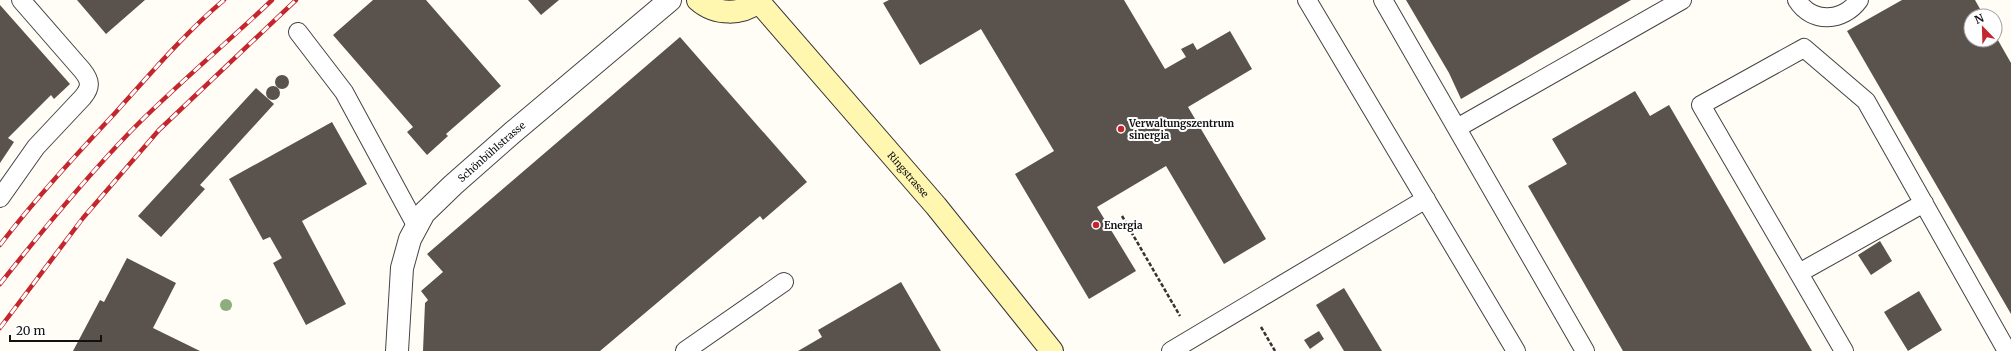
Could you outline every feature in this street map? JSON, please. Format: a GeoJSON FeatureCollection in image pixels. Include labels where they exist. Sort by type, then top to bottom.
{"type":"FeatureCollection","features":[{"type":"Feature","properties":{"kind":"main road"},"geometry":{"type":"LineString","coordinates":[[698,0],[714,10],[725,12],[737,12],[760,1]]}},
{"type":"Feature","properties":{"kind":"main road","name":"Ringstrasse"},"geometry":{"type":"LineString","coordinates":[[760,1],[936,206],[1052,351]]}},
{"type":"Feature","properties":{"kind":"street","name":"Schönbühlstrasse"},"geometry":{"type":"LineString","coordinates":[[397,351],[402,268],[405,252],[416,225],[430,207],[453,185],[670,0]]}},
{"type":"Feature","properties":{"kind":"lane"},"geometry":{"type":"LineString","coordinates":[[0,198],[36,147],[89,90],[90,84],[82,70],[21,0]]}},
{"type":"Feature","properties":{"kind":"lane"},"geometry":{"type":"LineString","coordinates":[[1307,0],[1516,351]]}},
{"type":"Feature","properties":{"kind":"lane"},"geometry":{"type":"LineString","coordinates":[[1383,0],[1585,351]]}},
{"type":"Feature","properties":{"kind":"lane"},"geometry":{"type":"LineString","coordinates":[[1457,128],[1682,0]]}},
{"type":"Feature","properties":{"kind":"lane"},"geometry":{"type":"LineString","coordinates":[[1797,0],[1803,9],[1822,18],[1839,16],[1853,8],[1859,0]]}},
{"type":"Feature","properties":{"kind":"lane"},"geometry":{"type":"LineString","coordinates":[[298,32],[344,92],[416,225]]}},
{"type":"Feature","properties":{"kind":"lane"},"geometry":{"type":"LineString","coordinates":[[1844,351],[1701,105],[1804,48],[1866,101],[2007,351]]}},
{"type":"Feature","properties":{"kind":"lane"},"geometry":{"type":"LineString","coordinates":[[1171,351],[1426,199]]}},
{"type":"Feature","properties":{"kind":"lane"},"geometry":{"type":"LineString","coordinates":[[1799,273],[1924,203]]}},
{"type":"Feature","properties":{"kind":"lane"},"geometry":{"type":"LineString","coordinates":[[685,351],[784,282]]}},
{"type":"Feature","properties":{"kind":"path"},"geometry":{"type":"LineString","coordinates":[[1122,216],[1193,338]]}},
{"type":"Feature","properties":{"kind":"building"},"geometry":{"type":"Polygon","coordinates":[[[77,0],[145,0],[106,34],[77,0]]]}},
{"type":"Feature","properties":{"kind":"building"},"geometry":{"type":"Polygon","coordinates":[[[373,0],[426,0],[501,86],[446,134],[448,136],[427,155],[407,132],[413,127],[333,35],[373,0]]]}},
{"type":"Feature","properties":{"kind":"building"},"geometry":{"type":"Polygon","coordinates":[[[528,0],[559,0],[541,15],[528,0]]]}},
{"type":"Feature","properties":{"kind":"building","name":"Verwaltungszentrum sinergia"},"geometry":{"type":"Polygon","coordinates":[[[889,0],[1124,0],[1165,69],[1186,57],[1181,49],[1193,43],[1197,50],[1230,31],[1252,69],[1188,107],[1266,239],[1224,264],[1166,166],[1097,207],[1136,271],[1089,299],[1015,174],[1054,151],[981,29],[920,65],[883,3],[889,0]]]}},
{"type":"Feature","properties":{"kind":"building"},"geometry":{"type":"Polygon","coordinates":[[[1406,0],[1631,0],[1461,99],[1449,73],[1406,0]]]}},
{"type":"Feature","properties":{"kind":"building"},"geometry":{"type":"Polygon","coordinates":[[[1902,0],[1975,0],[1980,8],[1963,8],[1963,48],[2002,48],[2011,63],[2011,314],[1847,31],[1902,0]]]}},
{"type":"Feature","properties":{"kind":"building"},"geometry":{"type":"Polygon","coordinates":[[[0,5],[70,84],[54,99],[51,95],[8,138],[14,142],[0,163],[0,5]]]}},
{"type":"Feature","properties":{"kind":"building"},"geometry":{"type":"Polygon","coordinates":[[[680,37],[807,182],[763,220],[760,216],[600,351],[423,351],[425,303],[428,300],[421,291],[443,272],[427,254],[680,37]]]}},
{"type":"Feature","properties":{"kind":"building"},"geometry":{"type":"Polygon","coordinates":[[[282,75],[287,77],[289,82],[287,87],[282,89],[277,87],[275,82],[277,77],[282,75]]]}},
{"type":"Feature","properties":{"kind":"building"},"geometry":{"type":"Polygon","coordinates":[[[273,86],[278,88],[280,93],[278,98],[273,100],[268,98],[266,93],[268,88],[273,86]]]}},
{"type":"Feature","properties":{"kind":"building"},"geometry":{"type":"Polygon","coordinates":[[[256,88],[274,104],[200,185],[205,189],[161,237],[138,216],[256,88]]]}},
{"type":"Feature","properties":{"kind":"building"},"geometry":{"type":"Polygon","coordinates":[[[1635,91],[1650,116],[1669,105],[1812,351],[1623,351],[1528,186],[1567,164],[1552,139],[1635,91]]]}},
{"type":"Feature","properties":{"kind":"building"},"geometry":{"type":"Polygon","coordinates":[[[332,122],[367,184],[302,221],[346,304],[306,325],[273,263],[282,258],[270,237],[263,240],[229,179],[332,122]]]}},
{"type":"Feature","properties":{"kind":"building"},"geometry":{"type":"Polygon","coordinates":[[[1880,241],[1892,261],[1871,275],[1858,255],[1880,241]]]}},
{"type":"Feature","properties":{"kind":"building"},"geometry":{"type":"Polygon","coordinates":[[[127,258],[176,283],[153,328],[200,351],[73,351],[100,300],[104,302],[127,258]]]}},
{"type":"Feature","properties":{"kind":"building"},"geometry":{"type":"Polygon","coordinates":[[[901,282],[941,351],[798,351],[822,337],[818,330],[901,282]]]}},
{"type":"Feature","properties":{"kind":"building"},"geometry":{"type":"Polygon","coordinates":[[[1344,288],[1382,351],[1344,351],[1316,305],[1344,288]]]}},
{"type":"Feature","properties":{"kind":"building"},"geometry":{"type":"Polygon","coordinates":[[[1919,291],[1942,330],[1908,351],[1884,312],[1919,291]]]}},
{"type":"Feature","properties":{"kind":"building"},"geometry":{"type":"Polygon","coordinates":[[[1319,331],[1324,339],[1310,349],[1304,340],[1319,331]]]}},
{"type":"Feature","properties":{"kind":"railway"},"geometry":{"type":"LineString","coordinates":[[0,245],[56,177],[155,68],[224,0]]}},
{"type":"Feature","properties":{"kind":"railway"},"geometry":{"type":"LineString","coordinates":[[0,284],[63,206],[130,132],[272,0]]}},
{"type":"Feature","properties":{"kind":"railway"},"geometry":{"type":"LineString","coordinates":[[0,328],[83,218],[159,130],[296,0]]}},
{"type":"Feature","properties":{"kind":"place","name":"Verwaltungszentrum sinergia"},"geometry":{"type":"Point","coordinates":[1121,129]}},
{"type":"Feature","properties":{"kind":"place","name":"Energia"},"geometry":{"type":"Point","coordinates":[1096,225]}}]}
